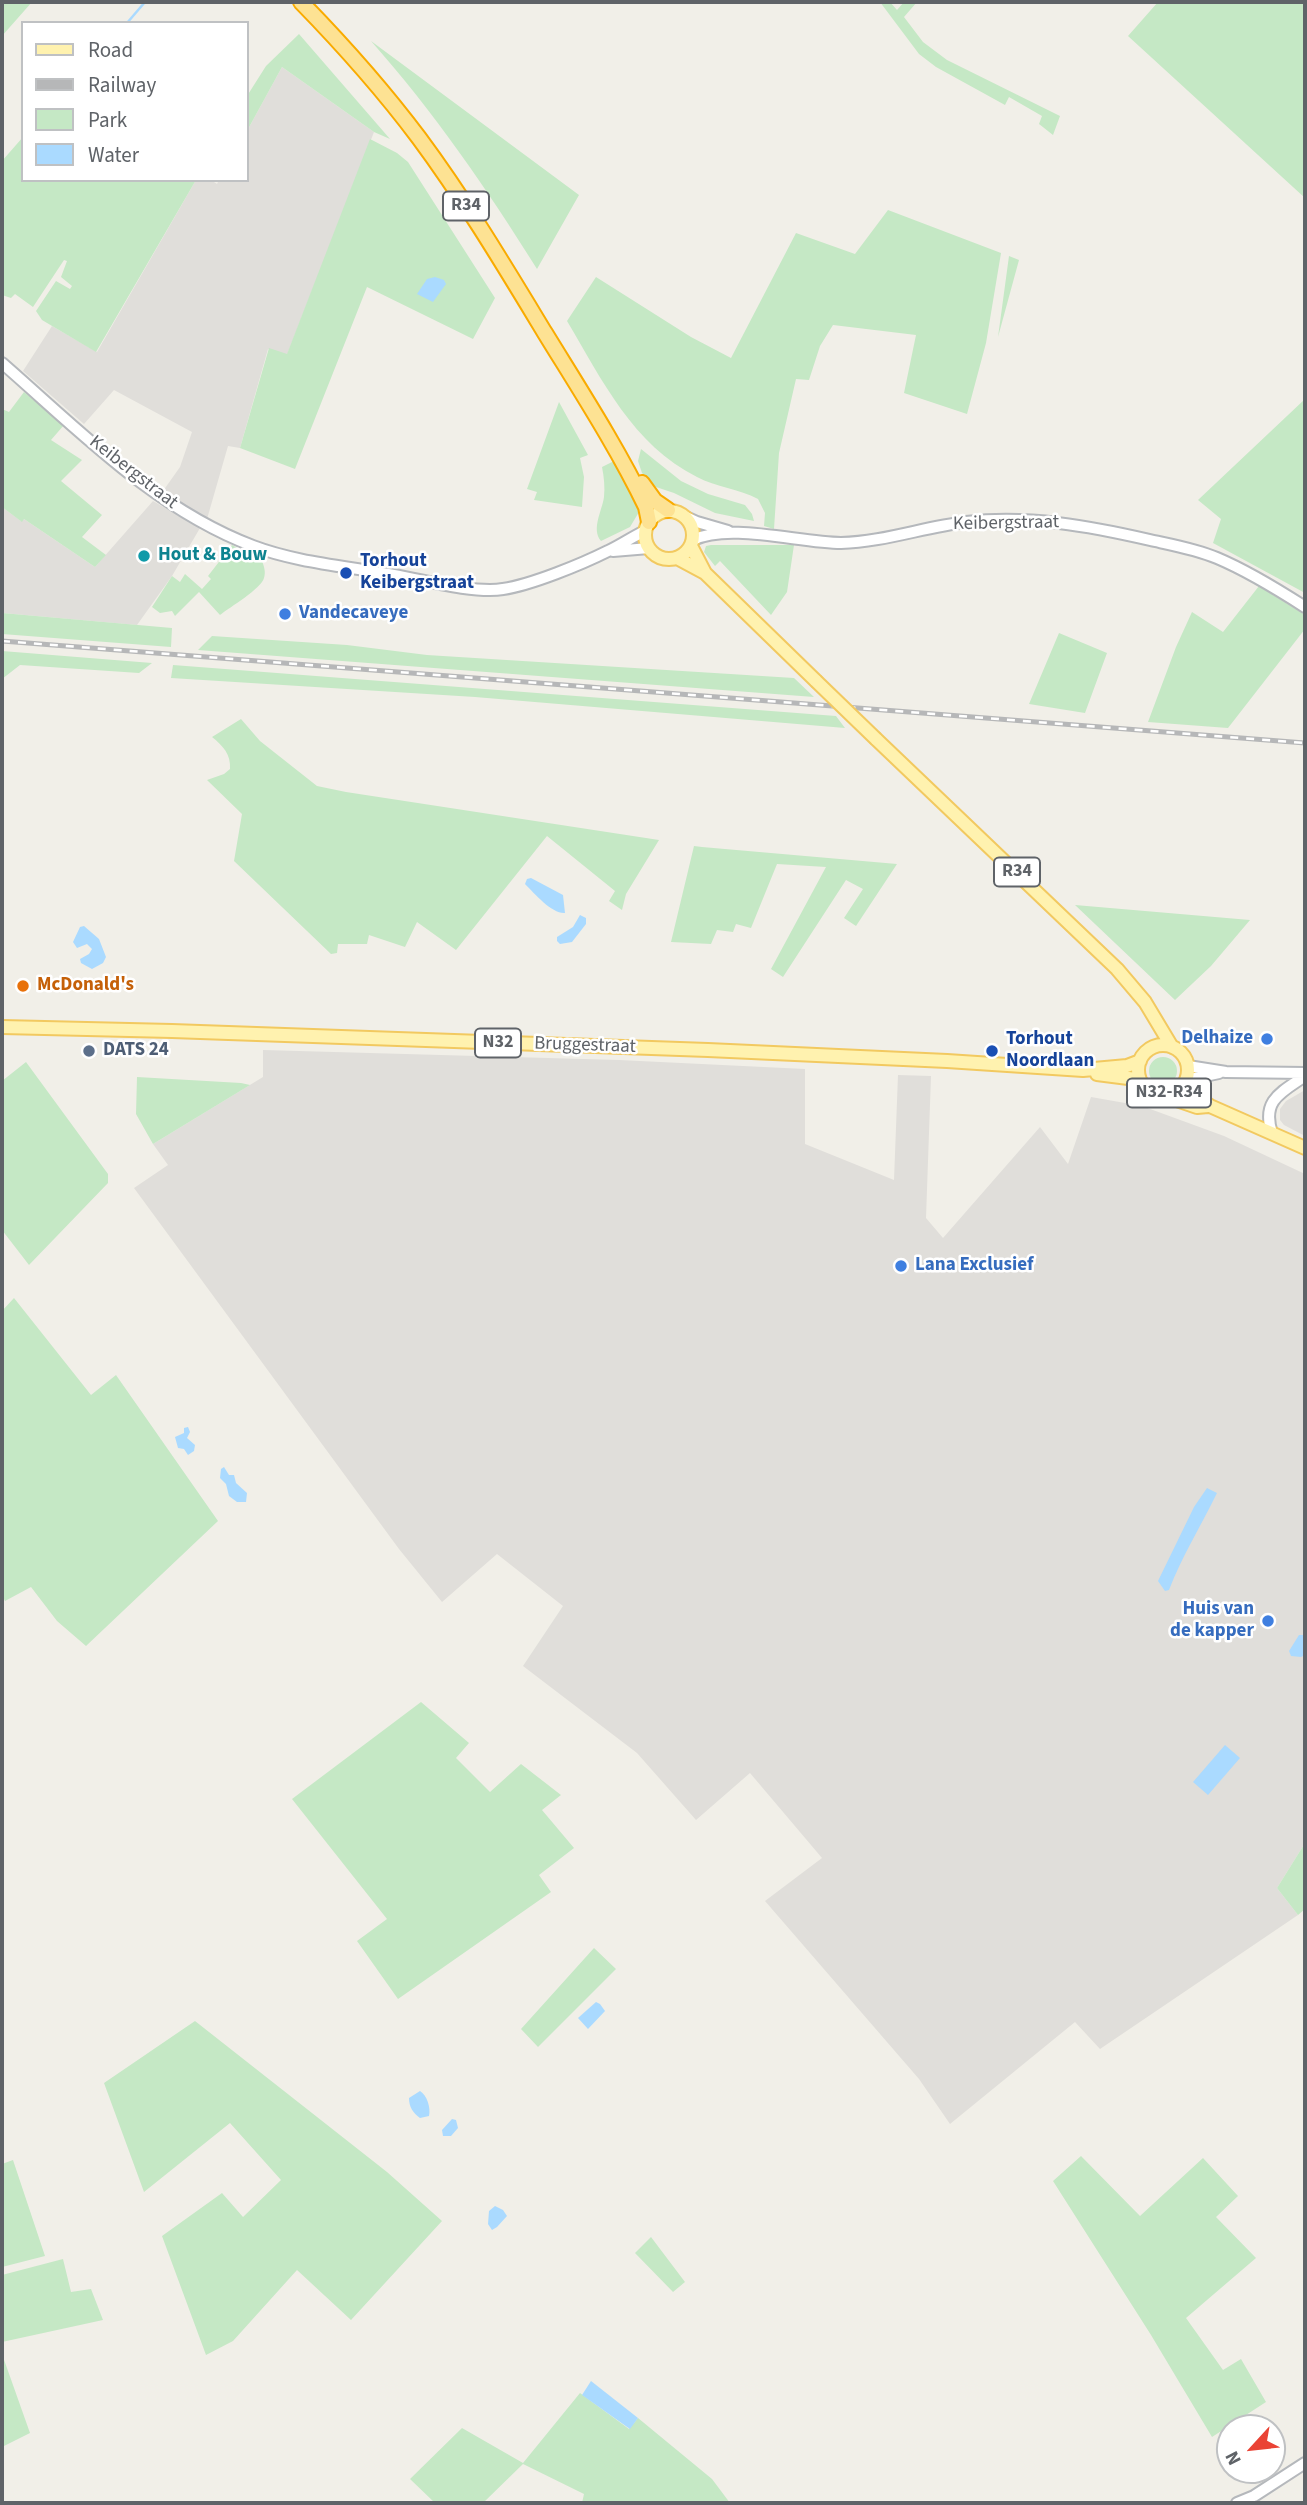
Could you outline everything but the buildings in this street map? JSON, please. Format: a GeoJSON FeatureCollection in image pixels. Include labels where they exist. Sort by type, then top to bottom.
{"type":"FeatureCollection","features":[{"type":"Feature","properties":{"kind":"highway","name":"R34"},"geometry":{"type":"LineString","coordinates":[[301,2],[365,71],[417,135],[488,238],[638,490],[646,507],[647,527]]}},
{"type":"Feature","properties":{"kind":"highway","name":"R34"},"geometry":{"type":"LineString","coordinates":[[604,430],[647,491],[668,510]]}},
{"type":"Feature","properties":{"kind":"main road"},"geometry":{"type":"LineString","coordinates":[[668,510],[686,517],[694,531],[692,543],[677,558],[661,558],[649,548],[647,527],[654,516],[668,510]]}},
{"type":"Feature","properties":{"kind":"main road","name":"R34"},"geometry":{"type":"LineString","coordinates":[[692,543],[705,573]]}},
{"type":"Feature","properties":{"kind":"main road","name":"R34"},"geometry":{"type":"LineString","coordinates":[[677,558],[705,573],[1102,953],[1133,985],[1172,1047]]}},
{"type":"Feature","properties":{"kind":"main road"},"geometry":{"type":"LineString","coordinates":[[1143,1057],[1152,1045],[1150,1012]]}},
{"type":"Feature","properties":{"kind":"main road","name":"Bruggestraat"},"geometry":{"type":"LineString","coordinates":[[2,1027],[695,1050],[1083,1070],[1127,1066],[1143,1057]]}},
{"type":"Feature","properties":{"kind":"main road","name":"N32-R34"},"geometry":{"type":"LineString","coordinates":[[1158,1046],[1172,1047],[1182,1054],[1188,1066],[1184,1083],[1173,1093],[1151,1091],[1142,1083],[1139,1068],[1143,1057],[1158,1046]]}},
{"type":"Feature","properties":{"kind":"main road","name":"Bruggestraat"},"geometry":{"type":"LineString","coordinates":[[1083,1070],[1103,1076],[1136,1079],[1142,1083]]}},
{"type":"Feature","properties":{"kind":"main road"},"geometry":{"type":"LineString","coordinates":[[1184,1083],[1210,1106],[1305,1148]]}},
{"type":"Feature","properties":{"kind":"main road"},"geometry":{"type":"LineString","coordinates":[[1162,1094],[1197,1107],[1210,1106]]}},
{"type":"Feature","properties":{"kind":"main road"},"geometry":{"type":"LineString","coordinates":[[1272,1133],[1305,1156]]}},
{"type":"Feature","properties":{"kind":"street","name":"Keibergstraat"},"geometry":{"type":"LineString","coordinates":[[2,363],[143,485],[176,508],[217,531],[286,556],[495,590],[526,583],[606,552],[647,527]]}},
{"type":"Feature","properties":{"kind":"street","name":"Keibergstraat"},"geometry":{"type":"LineString","coordinates":[[686,517],[734,533],[838,543],[968,522],[1019,520],[1070,523],[1203,553],[1243,570],[1305,607]]}},
{"type":"Feature","properties":{"kind":"street","name":"Keibergstraat"},"geometry":{"type":"LineString","coordinates":[[692,543],[701,536],[734,533]]}},
{"type":"Feature","properties":{"kind":"street","name":"Keibergstraat"},"geometry":{"type":"LineString","coordinates":[[606,552],[649,548]]}},
{"type":"Feature","properties":{"kind":"street"},"geometry":{"type":"LineString","coordinates":[[1188,1066],[1226,1072],[1305,1074]]}},
{"type":"Feature","properties":{"kind":"street"},"geometry":{"type":"LineString","coordinates":[[1184,1083],[1226,1072]]}},
{"type":"Feature","properties":{"kind":"street"},"geometry":{"type":"LineString","coordinates":[[1272,1133],[1269,1113],[1272,1102],[1305,1074]]}},
{"type":"Feature","properties":{"kind":"street"},"geometry":{"type":"LineString","coordinates":[[1237,2503],[1254,2496],[1305,2463]]}},
{"type":"Feature","properties":{"kind":"shaded area"},"geometry":{"type":"Polygon","coordinates":[[[282,67],[374,132],[287,355],[268,349],[240,448],[228,446],[207,519],[163,491],[180,467],[192,432],[114,390],[84,424],[23,371],[52,326],[97,352],[195,182],[248,182],[248,129],[282,67]]]}},
{"type":"Feature","properties":{"kind":"shaded area"},"geometry":{"type":"Polygon","coordinates":[[[153,501],[200,528],[172,576],[137,625],[2,613],[2,507],[95,567],[153,501]]]}},
{"type":"Feature","properties":{"kind":"shaded area"},"geometry":{"type":"Polygon","coordinates":[[[263,1050],[619,1060],[805,1069],[805,1144],[894,1180],[898,1075],[931,1076],[926,1218],[943,1238],[1040,1127],[1068,1164],[1091,1097],[1142,1106],[1224,1136],[1305,1174],[1305,1843],[1277,1888],[1298,1915],[1100,2049],[1075,2022],[950,2124],[919,2079],[765,1901],[822,1858],[750,1773],[696,1820],[637,1753],[523,1666],[563,1606],[497,1554],[442,1602],[399,1549],[134,1188],[168,1165],[153,1144],[263,1077],[263,1050]]]}},
{"type":"Feature","properties":{"kind":"shaded area"},"geometry":{"type":"Polygon","coordinates":[[[1305,1090],[1305,1136],[1284,1125],[1280,1120],[1280,1109],[1286,1101],[1305,1090]]]}},
{"type":"Feature","properties":{"kind":"green space"},"geometry":{"type":"Polygon","coordinates":[[[2,2],[32,2],[2,36],[2,2]]]}},
{"type":"Feature","properties":{"kind":"green space"},"geometry":{"type":"Polygon","coordinates":[[[880,2],[890,2],[897,10],[904,2],[917,2],[904,17],[923,42],[947,60],[1060,116],[1053,135],[1039,124],[1042,116],[1009,97],[1005,105],[936,67],[919,54],[880,2]]]}},
{"type":"Feature","properties":{"kind":"green space"},"geometry":{"type":"Polygon","coordinates":[[[1158,2],[1305,2],[1305,198],[1128,36],[1158,2]]]}},
{"type":"Feature","properties":{"kind":"green space"},"geometry":{"type":"Polygon","coordinates":[[[299,34],[390,139],[374,132],[282,67],[248,129],[248,94],[266,66],[299,34]]]}},
{"type":"Feature","properties":{"kind":"green space"},"geometry":{"type":"Polygon","coordinates":[[[371,41],[579,195],[537,269],[459,152],[371,41]]]}},
{"type":"Feature","properties":{"kind":"green space"},"geometry":{"type":"Polygon","coordinates":[[[21,139],[21,182],[195,182],[96,352],[42,320],[36,311],[56,281],[70,289],[72,286],[61,277],[67,261],[64,260],[33,307],[15,294],[11,298],[2,295],[2,161],[21,139]]]}},
{"type":"Feature","properties":{"kind":"green space"},"geometry":{"type":"Polygon","coordinates":[[[370,139],[408,162],[495,298],[473,339],[367,287],[295,469],[240,448],[269,348],[287,354],[370,139]]]}},
{"type":"Feature","properties":{"kind":"green space"},"geometry":{"type":"Polygon","coordinates":[[[888,210],[1001,253],[986,343],[967,414],[904,393],[916,335],[833,325],[820,346],[809,380],[796,379],[779,453],[774,529],[764,526],[765,513],[758,499],[697,477],[674,464],[637,429],[607,388],[567,321],[596,277],[691,337],[731,358],[796,233],[855,254],[888,210]]]}},
{"type":"Feature","properties":{"kind":"green space"},"geometry":{"type":"Polygon","coordinates":[[[1009,256],[1019,260],[998,337],[1009,256]]]}},
{"type":"Feature","properties":{"kind":"green space"},"geometry":{"type":"Polygon","coordinates":[[[24,392],[64,425],[51,440],[82,460],[61,481],[102,515],[82,537],[106,555],[95,567],[2,507],[2,409],[9,412],[24,392]]]}},
{"type":"Feature","properties":{"kind":"green space"},"geometry":{"type":"Polygon","coordinates":[[[1305,399],[1305,593],[1213,543],[1221,519],[1198,500],[1305,399]]]}},
{"type":"Feature","properties":{"kind":"green space"},"geometry":{"type":"Polygon","coordinates":[[[559,402],[588,455],[580,458],[584,477],[582,507],[534,500],[537,492],[527,489],[559,402]]]}},
{"type":"Feature","properties":{"kind":"green space"},"geometry":{"type":"Polygon","coordinates":[[[641,449],[681,481],[708,494],[745,505],[754,521],[715,513],[656,487],[642,473],[638,461],[641,449]]]}},
{"type":"Feature","properties":{"kind":"green space"},"geometry":{"type":"Polygon","coordinates":[[[616,460],[642,507],[630,527],[601,541],[597,525],[604,497],[602,467],[616,460]]]}},
{"type":"Feature","properties":{"kind":"green space"},"geometry":{"type":"Polygon","coordinates":[[[232,545],[262,561],[264,578],[251,592],[220,615],[199,592],[175,616],[172,611],[160,613],[152,607],[172,576],[180,582],[185,574],[202,589],[211,579],[208,576],[232,545]]]}},
{"type":"Feature","properties":{"kind":"green space"},"geometry":{"type":"Polygon","coordinates":[[[794,545],[787,592],[771,615],[720,561],[715,566],[704,552],[706,546],[794,545]]]}},
{"type":"Feature","properties":{"kind":"green space"},"geometry":{"type":"Polygon","coordinates":[[[1259,586],[1305,615],[1305,629],[1228,728],[1148,722],[1192,612],[1223,632],[1259,586]]]}},
{"type":"Feature","properties":{"kind":"green space"},"geometry":{"type":"Polygon","coordinates":[[[2,613],[172,628],[171,647],[2,634],[2,613]]]}},
{"type":"Feature","properties":{"kind":"green space"},"geometry":{"type":"Polygon","coordinates":[[[1059,633],[1107,653],[1085,713],[1029,704],[1059,633]]]}},
{"type":"Feature","properties":{"kind":"green space"},"geometry":{"type":"Polygon","coordinates":[[[212,636],[347,645],[427,655],[794,678],[814,697],[198,650],[212,636]]]}},
{"type":"Feature","properties":{"kind":"green space"},"geometry":{"type":"Polygon","coordinates":[[[2,651],[152,663],[139,673],[20,665],[2,679],[2,651]]]}},
{"type":"Feature","properties":{"kind":"green space"},"geometry":{"type":"Polygon","coordinates":[[[173,665],[836,716],[845,728],[475,697],[171,678],[173,665]]]}},
{"type":"Feature","properties":{"kind":"green space"},"geometry":{"type":"Polygon","coordinates":[[[241,719],[260,741],[317,786],[659,840],[626,894],[622,910],[609,901],[615,891],[547,836],[456,950],[417,922],[405,947],[369,935],[367,944],[338,944],[337,953],[331,954],[234,861],[242,814],[207,780],[230,769],[226,751],[212,737],[241,719]]]}},
{"type":"Feature","properties":{"kind":"green space"},"geometry":{"type":"Polygon","coordinates":[[[694,846],[897,864],[856,926],[844,918],[863,889],[846,880],[783,977],[771,969],[826,867],[777,864],[751,928],[736,924],[733,932],[717,930],[711,944],[671,942],[694,846]]]}},
{"type":"Feature","properties":{"kind":"green space"},"geometry":{"type":"Polygon","coordinates":[[[1075,905],[1250,920],[1211,966],[1175,1000],[1075,905]]]}},
{"type":"Feature","properties":{"kind":"green space"},"geometry":{"type":"Polygon","coordinates":[[[1163,1057],[1173,1061],[1177,1071],[1173,1081],[1163,1085],[1153,1081],[1149,1071],[1153,1061],[1163,1057]]]}},
{"type":"Feature","properties":{"kind":"green space"},"geometry":{"type":"Polygon","coordinates":[[[26,1062],[108,1174],[108,1183],[29,1265],[2,1230],[2,1081],[26,1062]]]}},
{"type":"Feature","properties":{"kind":"green space"},"geometry":{"type":"Polygon","coordinates":[[[137,1077],[250,1085],[153,1144],[136,1114],[137,1077]]]}},
{"type":"Feature","properties":{"kind":"green space"},"geometry":{"type":"Polygon","coordinates":[[[14,1298],[91,1395],[116,1375],[218,1521],[86,1646],[57,1621],[31,1587],[5,1601],[2,1595],[2,1311],[14,1298]]]}},
{"type":"Feature","properties":{"kind":"green space"},"geometry":{"type":"Polygon","coordinates":[[[421,1702],[469,1743],[456,1758],[490,1792],[521,1764],[561,1795],[542,1810],[574,1848],[539,1875],[551,1892],[398,1999],[357,1941],[387,1919],[292,1799],[421,1702]]]}},
{"type":"Feature","properties":{"kind":"green space"},"geometry":{"type":"Polygon","coordinates":[[[1305,1843],[1305,1909],[1298,1915],[1277,1888],[1305,1843]]]}},
{"type":"Feature","properties":{"kind":"green space"},"geometry":{"type":"Polygon","coordinates":[[[594,1948],[616,1969],[538,2047],[521,2029],[594,1948]]]}},
{"type":"Feature","properties":{"kind":"green space"},"geometry":{"type":"Polygon","coordinates":[[[195,2021],[387,2172],[442,2221],[351,2320],[297,2270],[233,2341],[206,2355],[162,2236],[222,2193],[243,2217],[281,2180],[230,2123],[144,2192],[104,2083],[195,2021]]]}},
{"type":"Feature","properties":{"kind":"green space"},"geometry":{"type":"Polygon","coordinates":[[[1081,2156],[1140,2216],[1203,2158],[1238,2196],[1216,2217],[1256,2258],[1186,2318],[1223,2370],[1241,2359],[1266,2402],[1247,2414],[1216,2414],[1216,2434],[1212,2437],[1053,2181],[1081,2156]]]}},
{"type":"Feature","properties":{"kind":"green space"},"geometry":{"type":"Polygon","coordinates":[[[13,2160],[45,2256],[2,2267],[2,2164],[13,2160]]]}},
{"type":"Feature","properties":{"kind":"green space"},"geometry":{"type":"Polygon","coordinates":[[[651,2237],[685,2282],[673,2292],[635,2253],[651,2237]]]}},
{"type":"Feature","properties":{"kind":"green space"},"geometry":{"type":"Polygon","coordinates":[[[63,2259],[71,2292],[91,2289],[103,2320],[2,2342],[2,2275],[63,2259]]]}},
{"type":"Feature","properties":{"kind":"green space"},"geometry":{"type":"Polygon","coordinates":[[[2,2354],[30,2433],[2,2447],[2,2354]]]}},
{"type":"Feature","properties":{"kind":"green space"},"geometry":{"type":"Polygon","coordinates":[[[580,2393],[629,2429],[638,2418],[712,2479],[730,2503],[582,2503],[584,2494],[523,2464],[483,2503],[435,2503],[410,2479],[462,2428],[523,2463],[580,2393]]]}},
{"type":"Feature","properties":{"kind":"water"},"geometry":{"type":"Polygon","coordinates":[[[435,277],[444,280],[446,284],[433,302],[417,294],[427,279],[435,277]]]}},
{"type":"Feature","properties":{"kind":"water"},"geometry":{"type":"Polygon","coordinates":[[[531,878],[563,895],[565,913],[549,907],[525,884],[527,879],[531,878]]]}},
{"type":"Feature","properties":{"kind":"water"},"geometry":{"type":"Polygon","coordinates":[[[580,915],[586,918],[586,924],[572,942],[560,944],[557,937],[573,927],[580,915]]]}},
{"type":"Feature","properties":{"kind":"water"},"geometry":{"type":"Polygon","coordinates":[[[84,926],[99,939],[106,957],[103,963],[92,969],[81,963],[80,959],[92,949],[87,944],[77,948],[73,942],[80,927],[84,926]]]}},
{"type":"Feature","properties":{"kind":"water"},"geometry":{"type":"Polygon","coordinates":[[[188,1427],[190,1432],[187,1438],[195,1445],[194,1451],[188,1455],[184,1449],[178,1448],[175,1437],[184,1433],[184,1428],[188,1427]]]}},
{"type":"Feature","properties":{"kind":"water"},"geometry":{"type":"Polygon","coordinates":[[[224,1467],[229,1475],[234,1475],[236,1483],[247,1493],[246,1502],[237,1502],[229,1496],[226,1484],[220,1478],[221,1469],[224,1467]]]}},
{"type":"Feature","properties":{"kind":"water"},"geometry":{"type":"Polygon","coordinates":[[[1207,1488],[1217,1493],[1169,1590],[1165,1591],[1158,1581],[1194,1507],[1207,1488]]]}},
{"type":"Feature","properties":{"kind":"water"},"geometry":{"type":"Polygon","coordinates":[[[1299,1635],[1305,1635],[1305,1655],[1291,1656],[1289,1651],[1299,1635]]]}},
{"type":"Feature","properties":{"kind":"water"},"geometry":{"type":"Polygon","coordinates":[[[1225,1745],[1240,1758],[1208,1795],[1193,1782],[1225,1745]]]}},
{"type":"Feature","properties":{"kind":"water"},"geometry":{"type":"Polygon","coordinates":[[[596,2002],[605,2011],[588,2029],[578,2018],[596,2002]]]}},
{"type":"Feature","properties":{"kind":"water"},"geometry":{"type":"Polygon","coordinates":[[[420,2091],[429,2106],[429,2116],[420,2118],[412,2110],[409,2098],[420,2091]]]}},
{"type":"Feature","properties":{"kind":"water"},"geometry":{"type":"Polygon","coordinates":[[[452,2119],[456,2120],[458,2128],[451,2136],[443,2136],[442,2130],[452,2119]]]}},
{"type":"Feature","properties":{"kind":"water"},"geometry":{"type":"Polygon","coordinates":[[[495,2206],[507,2216],[492,2230],[488,2224],[489,2211],[495,2206]]]}},
{"type":"Feature","properties":{"kind":"water"},"geometry":{"type":"Polygon","coordinates":[[[591,2381],[638,2418],[630,2429],[582,2395],[591,2381]]]}},
{"type":"Feature","properties":{"kind":"waterway"},"geometry":{"type":"LineString","coordinates":[[129,21],[145,2]]}},
{"type":"Feature","properties":{"kind":"railway"},"geometry":{"type":"LineString","coordinates":[[2,641],[1305,743]]}},
{"type":"Feature","properties":{"kind":"place","name":"Hout & Bouw"},"geometry":{"type":"Point","coordinates":[144,556]}},
{"type":"Feature","properties":{"kind":"place","name":"Torhout Keibergstraat"},"geometry":{"type":"Point","coordinates":[346,573]}},
{"type":"Feature","properties":{"kind":"place","name":"Vandecaveye"},"geometry":{"type":"Point","coordinates":[285,614]}},
{"type":"Feature","properties":{"kind":"place","name":"McDonald's"},"geometry":{"type":"Point","coordinates":[23,986]}},
{"type":"Feature","properties":{"kind":"place","name":"Delhaize"},"geometry":{"type":"Point","coordinates":[1267,1039]}},
{"type":"Feature","properties":{"kind":"place","name":"DATS 24"},"geometry":{"type":"Point","coordinates":[89,1051]}},
{"type":"Feature","properties":{"kind":"place","name":"Torhout Noordlaan"},"geometry":{"type":"Point","coordinates":[992,1051]}},
{"type":"Feature","properties":{"kind":"place","name":"Lana Exclusief"},"geometry":{"type":"Point","coordinates":[901,1266]}},
{"type":"Feature","properties":{"kind":"place","name":"Huis van de kapper"},"geometry":{"type":"Point","coordinates":[1268,1621]}}]}
